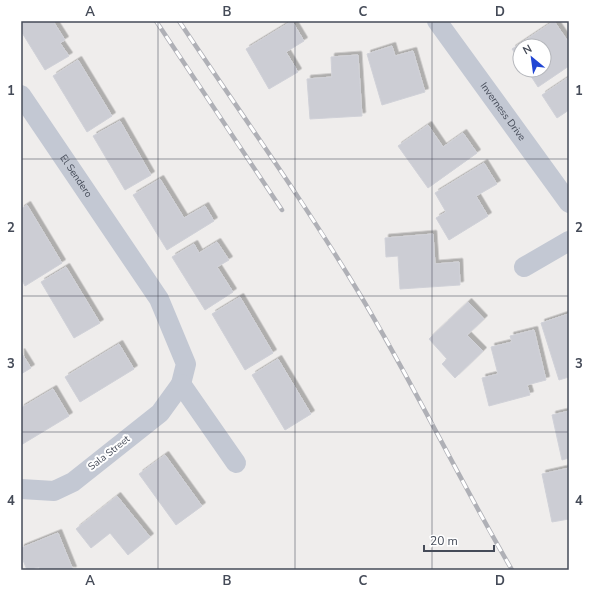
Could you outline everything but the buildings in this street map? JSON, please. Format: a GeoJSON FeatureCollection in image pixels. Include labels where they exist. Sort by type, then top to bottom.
{"type":"FeatureCollection","features":[{"type":"Feature","properties":{"kind":"street","name":"Inverness Drive"},"geometry":{"type":"LineString","coordinates":[[437,21],[569,203]]}},
{"type":"Feature","properties":{"kind":"street","name":"El Sendero"},"geometry":{"type":"LineString","coordinates":[[21,95],[132,258]]}},
{"type":"Feature","properties":{"kind":"street"},"geometry":{"type":"LineString","coordinates":[[524,267],[569,241]]}},
{"type":"Feature","properties":{"kind":"street","name":"Sala Street"},"geometry":{"type":"LineString","coordinates":[[21,489],[54,491],[73,482],[160,413],[181,384],[186,364],[159,299],[132,258]]}},
{"type":"Feature","properties":{"kind":"street"},"geometry":{"type":"LineString","coordinates":[[181,384],[236,463]]}},
{"type":"Feature","properties":{"kind":"railway"},"geometry":{"type":"LineString","coordinates":[[156,21],[282,210]]}},
{"type":"Feature","properties":{"kind":"railway"},"geometry":{"type":"LineString","coordinates":[[179,21],[338,258],[398,361],[512,570]]}}]}
